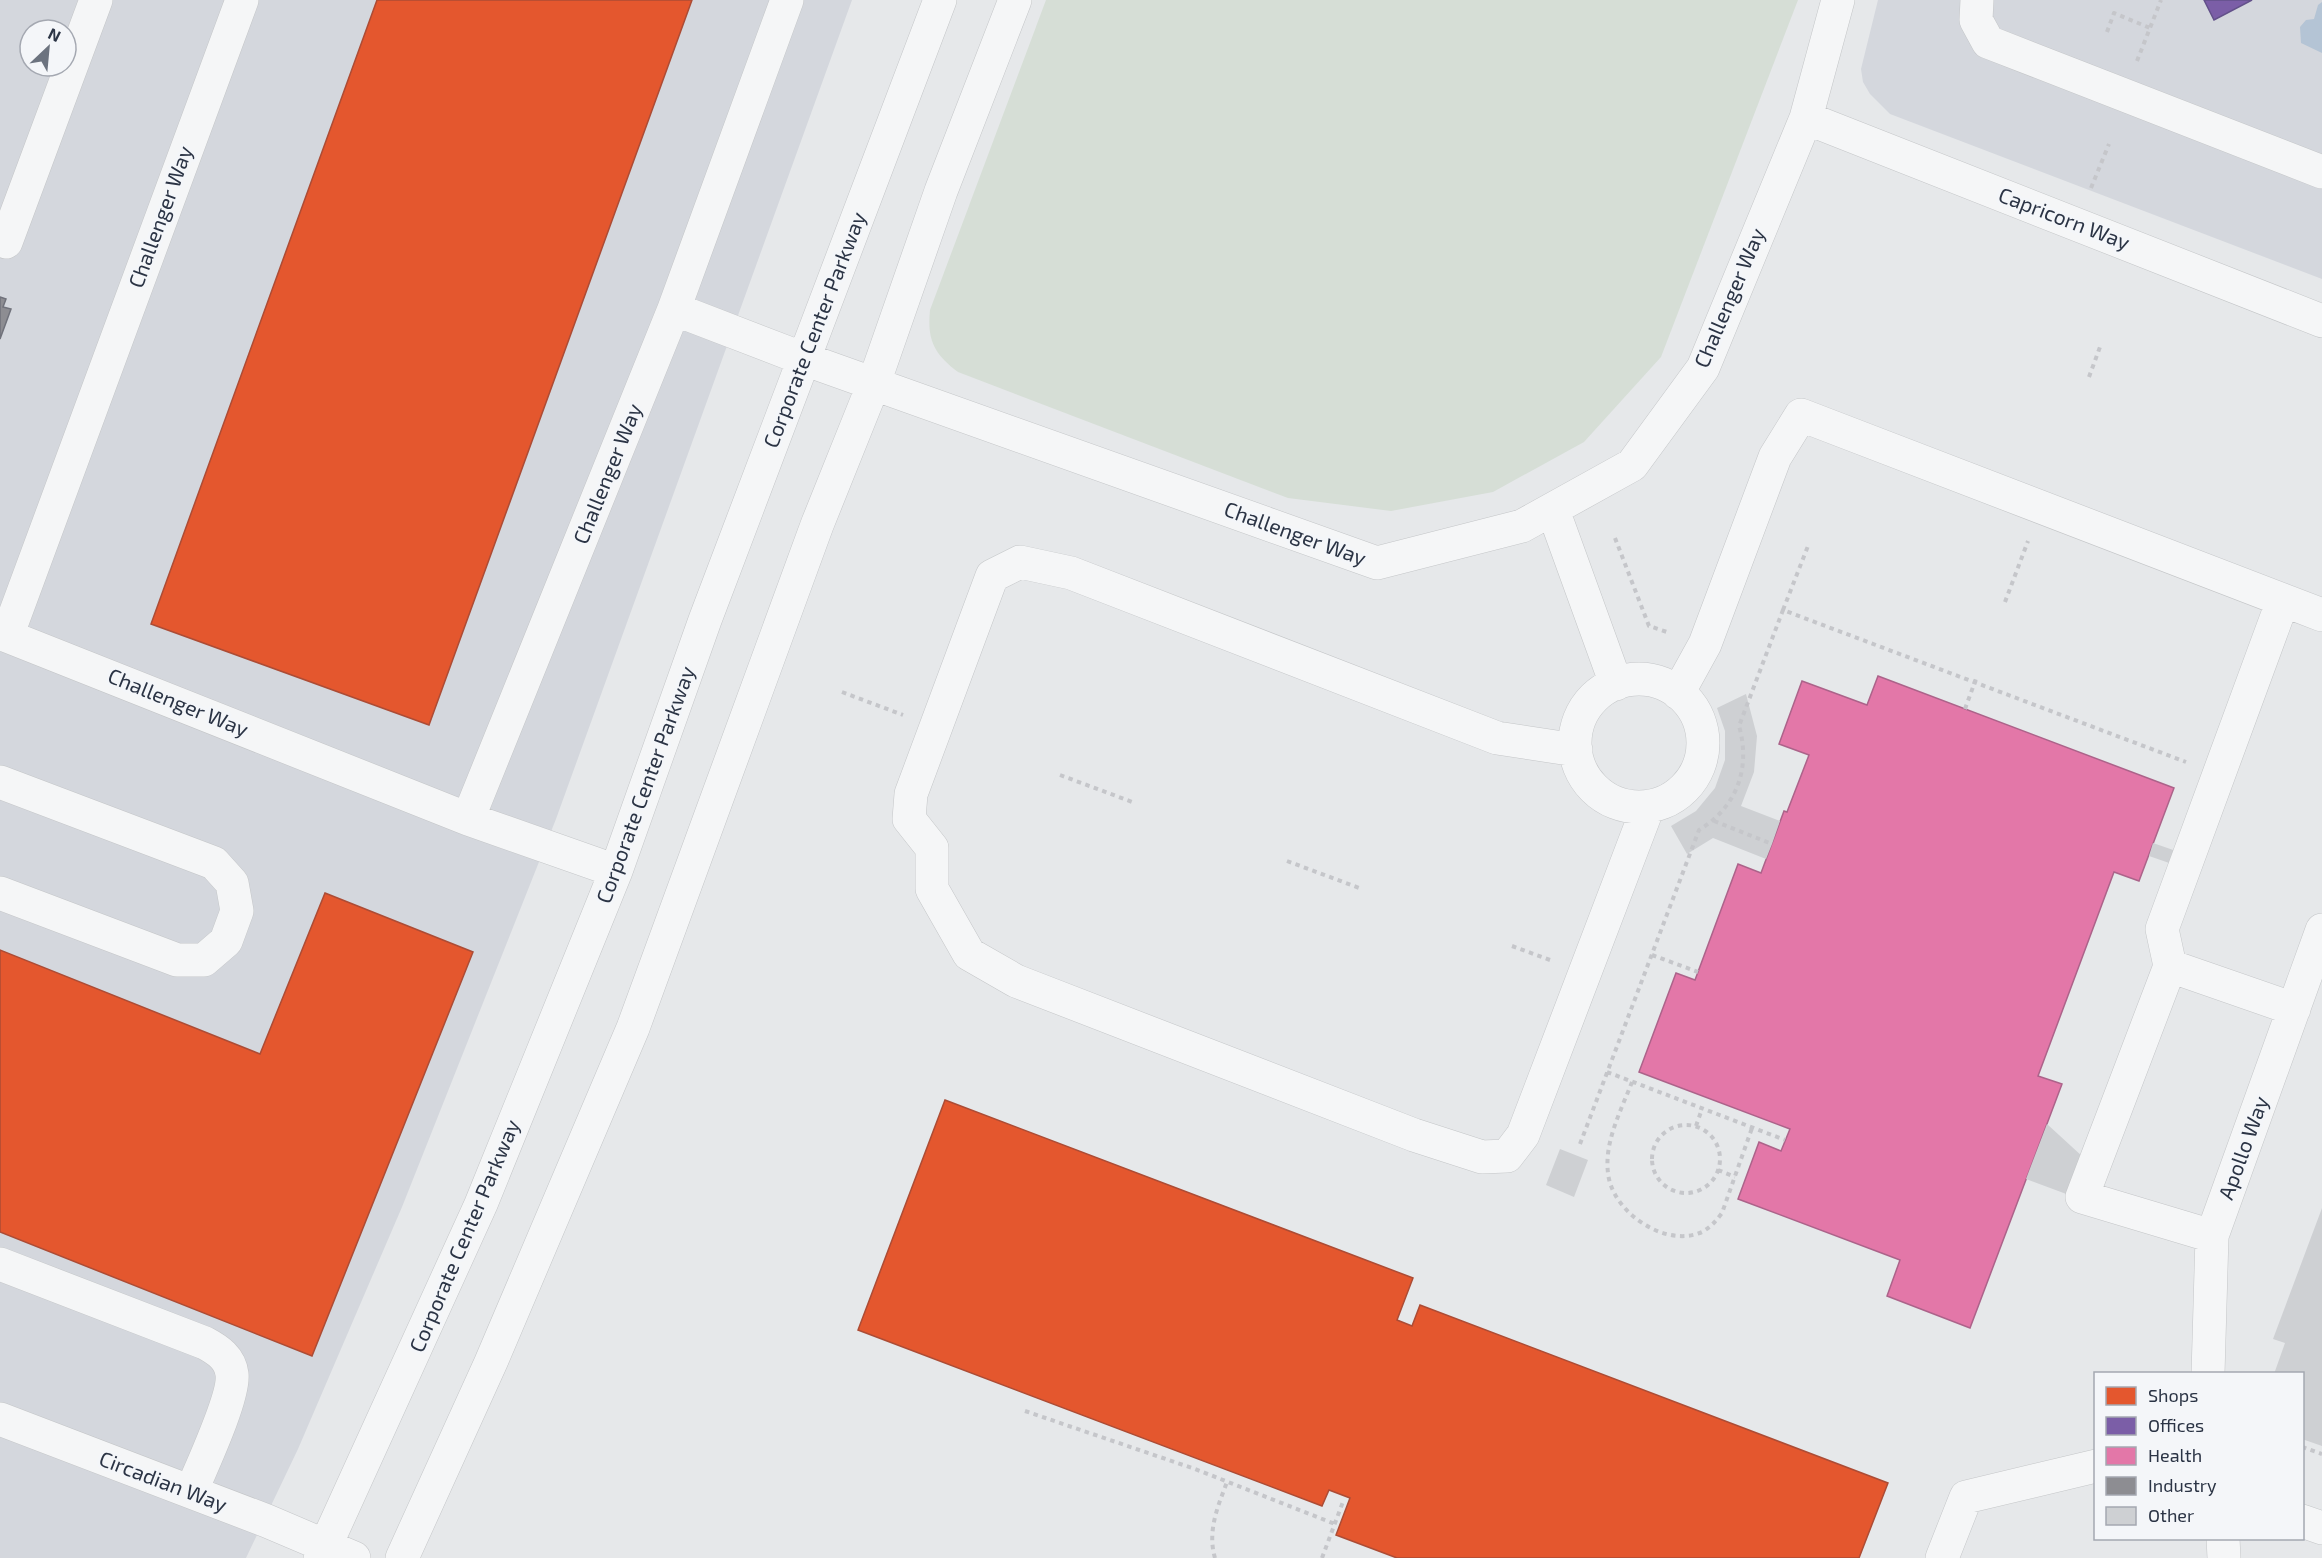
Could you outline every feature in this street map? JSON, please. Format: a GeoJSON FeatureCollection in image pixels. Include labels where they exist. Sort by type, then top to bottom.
{"type":"FeatureCollection","features":[{"type":"Feature","properties":{"kind":"street"},"geometry":{"type":"LineString","coordinates":[[0,240],[6,242],[96,0]]}},
{"type":"Feature","properties":{"kind":"street","name":"Challenger Way"},"geometry":{"type":"LineString","coordinates":[[242,0],[7,636],[468,819],[674,309],[787,0]]}},
{"type":"Feature","properties":{"kind":"street","name":"Corporate Center Parkway"},"geometry":{"type":"LineString","coordinates":[[334,1554],[481,1204],[616,871],[705,620],[940,0]]}},
{"type":"Feature","properties":{"kind":"street"},"geometry":{"type":"LineString","coordinates":[[402,1558],[491,1362],[633,1028],[817,525],[874,383],[942,191],[1015,0]]}},
{"type":"Feature","properties":{"kind":"street","name":"Challenger Way"},"geometry":{"type":"LineString","coordinates":[[674,309],[804,359],[1377,563],[1522,526],[1632,465],[1703,368],[1806,118],[1838,0]]}},
{"type":"Feature","properties":{"kind":"street"},"geometry":{"type":"LineString","coordinates":[[1977,0],[1976,20],[1988,42],[2322,172]]}},
{"type":"Feature","properties":{"kind":"street","name":"Capricorn Way"},"geometry":{"type":"LineString","coordinates":[[1806,118],[2322,321]]}},
{"type":"Feature","properties":{"kind":"street"},"geometry":{"type":"LineString","coordinates":[[1678,693],[1705,644],[1775,457],[1801,415],[2322,615]]}},
{"type":"Feature","properties":{"kind":"street"},"geometry":{"type":"LineString","coordinates":[[1553,510],[1616,684]]}},
{"type":"Feature","properties":{"kind":"street"},"geometry":{"type":"LineString","coordinates":[[1576,750],[1497,738],[1071,573],[1020,562],[992,576],[911,794],[909,819],[932,848],[932,889],[969,954],[1016,981],[1414,1135],[1482,1157],[1507,1156],[1523,1135],[1648,807]]}},
{"type":"Feature","properties":{"kind":"street"},"geometry":{"type":"LineString","coordinates":[[2212,1236],[2082,1197],[2170,966],[2162,929],[2283,600]]}},
{"type":"Feature","properties":{"kind":"street"},"geometry":{"type":"LineString","coordinates":[[1638,679],[1659,682],[1678,693],[1693,708],[1702,729],[1703,750],[1697,771],[1685,789],[1668,801],[1648,807],[1628,807],[1608,799],[1593,787],[1581,770],[1576,750],[1577,729],[1584,710],[1598,695],[1616,684],[1638,679]]}},
{"type":"Feature","properties":{"kind":"street"},"geometry":{"type":"LineString","coordinates":[[0,782],[214,863],[232,883],[237,911],[226,941],[204,960],[177,960],[0,893]]}},
{"type":"Feature","properties":{"kind":"street"},"geometry":{"type":"LineString","coordinates":[[468,819],[616,871]]}},
{"type":"Feature","properties":{"kind":"street","name":"Apollo Way"},"geometry":{"type":"LineString","coordinates":[[2208,1372],[2212,1236],[2322,930]]}},
{"type":"Feature","properties":{"kind":"street"},"geometry":{"type":"LineString","coordinates":[[2170,966],[2294,1009]]}},
{"type":"Feature","properties":{"kind":"street"},"geometry":{"type":"LineString","coordinates":[[0,1264],[205,1343],[223,1355],[232,1374],[229,1397],[191,1492]]}},
{"type":"Feature","properties":{"kind":"street","name":"Circadian Way"},"geometry":{"type":"LineString","coordinates":[[0,1419],[191,1492],[334,1554]]}},
{"type":"Feature","properties":{"kind":"street"},"geometry":{"type":"LineString","coordinates":[[1942,1558],[1966,1497],[2094,1466]]}},
{"type":"Feature","properties":{"kind":"street"},"geometry":{"type":"LineString","coordinates":[[2304,1522],[2322,1528]]}},
{"type":"Feature","properties":{"kind":"street"},"geometry":{"type":"LineString","coordinates":[[2223,1540],[2224,1558]]}},
{"type":"Feature","properties":{"kind":"path"},"geometry":{"type":"LineString","coordinates":[[2136,64],[2161,0]]}},
{"type":"Feature","properties":{"kind":"path"},"geometry":{"type":"LineString","coordinates":[[2107,32],[2114,13],[2150,27]]}},
{"type":"Feature","properties":{"kind":"path"},"geometry":{"type":"LineString","coordinates":[[2091,188],[2109,144]]}},
{"type":"Feature","properties":{"kind":"path"},"geometry":{"type":"LineString","coordinates":[[2089,377],[2100,347]]}},
{"type":"Feature","properties":{"kind":"path"},"geometry":{"type":"LineString","coordinates":[[1615,538],[1650,626],[1680,636]]}},
{"type":"Feature","properties":{"kind":"path"},"geometry":{"type":"LineString","coordinates":[[2005,602],[2028,539]]}},
{"type":"Feature","properties":{"kind":"path"},"geometry":{"type":"LineString","coordinates":[[1580,1144],[1699,830],[1714,821],[1733,798],[1743,770],[1743,740],[1738,726],[1808,546]]}},
{"type":"Feature","properties":{"kind":"path"},"geometry":{"type":"LineString","coordinates":[[1783,610],[2195,766]]}},
{"type":"Feature","properties":{"kind":"path"},"geometry":{"type":"LineString","coordinates":[[1755,663],[1761,665]]}},
{"type":"Feature","properties":{"kind":"path"},"geometry":{"type":"LineString","coordinates":[[1965,709],[1977,676]]}},
{"type":"Feature","properties":{"kind":"path"},"geometry":{"type":"LineString","coordinates":[[842,692],[907,716]]}},
{"type":"Feature","properties":{"kind":"path"},"geometry":{"type":"LineString","coordinates":[[1060,775],[1135,803]]}},
{"type":"Feature","properties":{"kind":"path"},"geometry":{"type":"LineString","coordinates":[[1714,821],[1772,844]]}},
{"type":"Feature","properties":{"kind":"path"},"geometry":{"type":"LineString","coordinates":[[1287,861],[1362,889]]}},
{"type":"Feature","properties":{"kind":"path"},"geometry":{"type":"LineString","coordinates":[[1512,946],[1558,964]]}},
{"type":"Feature","properties":{"kind":"path"},"geometry":{"type":"LineString","coordinates":[[1652,955],[1698,972]]}},
{"type":"Feature","properties":{"kind":"path"},"geometry":{"type":"LineString","coordinates":[[1632,991],[1637,993]]}},
{"type":"Feature","properties":{"kind":"path"},"geometry":{"type":"LineString","coordinates":[[1607,1072],[1785,1140]]}},
{"type":"Feature","properties":{"kind":"path"},"geometry":{"type":"LineString","coordinates":[[1632,1082],[1606,1156],[1609,1181],[1620,1203],[1638,1221],[1661,1232],[1688,1236],[1702,1232],[1714,1224],[1722,1213],[1752,1128]]}},
{"type":"Feature","properties":{"kind":"path"},"geometry":{"type":"LineString","coordinates":[[1696,1126],[1702,1108]]}},
{"type":"Feature","properties":{"kind":"path"},"geometry":{"type":"LineString","coordinates":[[1685,1124],[1696,1126],[1714,1140],[1719,1151],[1718,1170],[1710,1184],[1700,1190],[1688,1194],[1676,1192],[1658,1180],[1653,1171],[1653,1149],[1665,1131],[1685,1124]]}},
{"type":"Feature","properties":{"kind":"path"},"geometry":{"type":"LineString","coordinates":[[1718,1170],[1735,1177]]}},
{"type":"Feature","properties":{"kind":"path"},"geometry":{"type":"LineString","coordinates":[[1025,1411],[1227,1482],[1335,1524]]}},
{"type":"Feature","properties":{"kind":"path"},"geometry":{"type":"LineString","coordinates":[[2304,1448],[2322,1454]]}},
{"type":"Feature","properties":{"kind":"path"},"geometry":{"type":"LineString","coordinates":[[1215,1558],[1213,1517],[1227,1482]]}},
{"type":"Feature","properties":{"kind":"path"},"geometry":{"type":"LineString","coordinates":[[1322,1558],[1344,1499]]}},
{"type":"Feature","properties":{"kind":"shaded area"},"geometry":{"type":"Polygon","coordinates":[[[0,0],[852,0],[556,819],[402,1207],[298,1449],[246,1558],[0,1558],[0,0]]]}},
{"type":"Feature","properties":{"kind":"shaded area"},"geometry":{"type":"Polygon","coordinates":[[[1046,0],[1798,0],[1661,357],[1584,442],[1493,492],[1391,511],[1288,498],[958,372],[938,352],[931,338],[930,310],[1046,0]]]}},
{"type":"Feature","properties":{"kind":"shaded area"},"geometry":{"type":"Polygon","coordinates":[[[1878,0],[2322,0],[2322,279],[1890,114],[1870,94],[1863,82],[1861,69],[1878,0]]]}},
{"type":"Feature","properties":{"kind":"water"},"geometry":{"type":"Polygon","coordinates":[[[2322,2],[2322,53],[2301,43],[2300,27],[2306,20],[2314,19],[2318,5],[2322,2]]]}},
{"type":"Feature","properties":{"kind":"building: Shops"},"geometry":{"type":"Polygon","coordinates":[[[377,0],[692,0],[429,725],[151,624],[377,0]]]}},
{"type":"Feature","properties":{"kind":"building: Shops"},"geometry":{"type":"Polygon","coordinates":[[[325,893],[473,952],[312,1356],[0,1232],[0,950],[260,1054],[325,893]]]}},
{"type":"Feature","properties":{"kind":"building: Shops"},"geometry":{"type":"Polygon","coordinates":[[[945,1100],[1413,1278],[1397,1320],[1412,1326],[1420,1305],[1888,1483],[1859,1558],[1397,1558],[1336,1535],[1350,1498],[1329,1490],[1322,1506],[858,1330],[945,1100]]]}},
{"type":"Feature","properties":{"kind":"building: Offices"},"geometry":{"type":"Polygon","coordinates":[[[2204,0],[2252,0],[2214,20],[2204,0]]]}},
{"type":"Feature","properties":{"kind":"building: Health"},"geometry":{"type":"Polygon","coordinates":[[[1878,676],[2174,788],[2139,881],[2114,872],[2038,1076],[2062,1084],[1970,1328],[1887,1296],[1900,1260],[1738,1199],[1759,1142],[1781,1151],[1790,1129],[1639,1072],[1676,973],[1695,980],[1738,864],[1761,873],[1784,811],[1787,812],[1809,755],[1779,744],[1802,681],[1867,705],[1878,676]]]}},
{"type":"Feature","properties":{"kind":"building: Industry"},"geometry":{"type":"Polygon","coordinates":[[[0,297],[6,299],[3,307],[11,309],[0,339],[0,297]]]}},
{"type":"Feature","properties":{"kind":"building: Other"},"geometry":{"type":"Polygon","coordinates":[[[1746,694],[1757,736],[1754,772],[1741,806],[1780,821],[1772,844],[1766,859],[1713,838],[1687,854],[1671,826],[1696,811],[1715,788],[1725,760],[1725,731],[1717,708],[1746,694]]]}},
{"type":"Feature","properties":{"kind":"building: Other"},"geometry":{"type":"Polygon","coordinates":[[[2153,843],[2179,852],[2175,865],[2149,856],[2153,843]]]}},
{"type":"Feature","properties":{"kind":"building: Other"},"geometry":{"type":"Polygon","coordinates":[[[2047,1124],[2083,1157],[2069,1195],[2026,1179],[2047,1124]]]}},
{"type":"Feature","properties":{"kind":"building: Other"},"geometry":{"type":"Polygon","coordinates":[[[1560,1149],[1588,1160],[1574,1197],[1546,1185],[1560,1149]]]}},
{"type":"Feature","properties":{"kind":"building: Other"},"geometry":{"type":"Polygon","coordinates":[[[2322,1208],[2322,1446],[2304,1440],[2304,1372],[2275,1372],[2285,1343],[2273,1339],[2322,1208]]]}}]}
